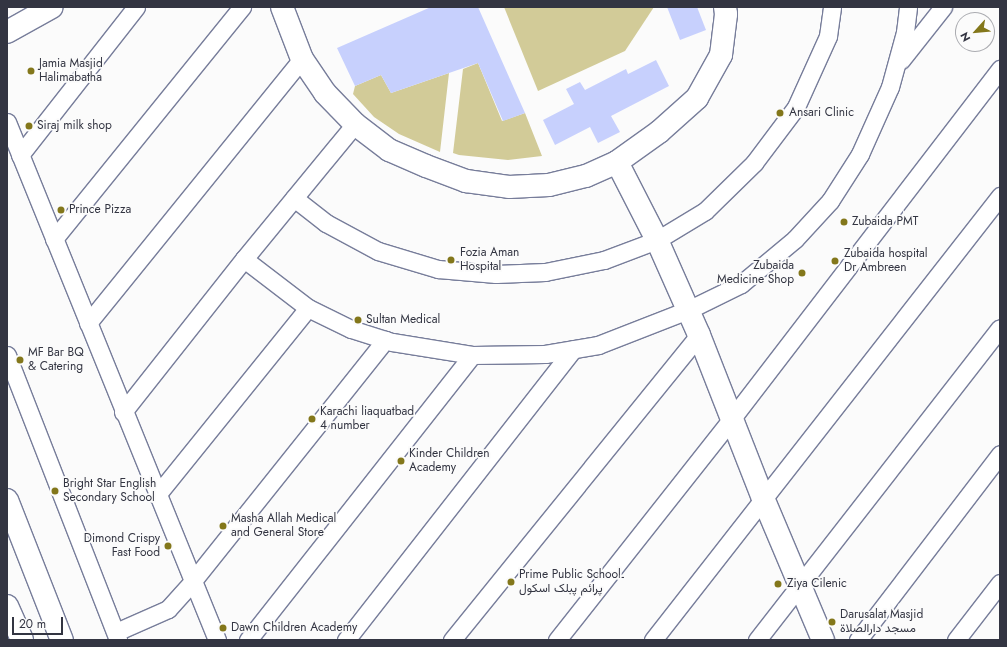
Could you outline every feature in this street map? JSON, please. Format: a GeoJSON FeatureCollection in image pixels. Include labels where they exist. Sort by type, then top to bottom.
{"type":"FeatureCollection","features":[{"type":"Feature","properties":{"kind":"main road"},"geometry":{"type":"LineString","coordinates":[[7,32],[52,7]]}},
{"type":"Feature","properties":{"kind":"main road"},"geometry":{"type":"LineString","coordinates":[[282,7],[302,59],[325,92],[355,124],[389,150],[466,181],[509,187],[549,185],[586,176],[617,162],[659,132],[696,98],[721,55],[726,14],[725,7]]}},
{"type":"Feature","properties":{"kind":"main road"},"geometry":{"type":"LineString","coordinates":[[617,162],[658,240],[733,417],[763,498],[824,640]]}},
{"type":"Feature","properties":{"kind":"main road"},"geometry":{"type":"LineString","coordinates":[[7,500],[62,640]]}},
{"type":"Feature","properties":{"kind":"main road"},"geometry":{"type":"LineString","coordinates":[[7,606],[22,640]]}},
{"type":"Feature","properties":{"kind":"street"},"geometry":{"type":"LineString","coordinates":[[20,155],[136,7]]}},
{"type":"Feature","properties":{"kind":"street"},"geometry":{"type":"LineString","coordinates":[[54,239],[242,7]]}},
{"type":"Feature","properties":{"kind":"street"},"geometry":{"type":"LineString","coordinates":[[294,198],[326,223],[378,251],[438,269],[496,274],[544,272],[604,260],[658,240],[705,211],[754,163],[796,107],[828,36],[832,7]]}},
{"type":"Feature","properties":{"kind":"street"},"geometry":{"type":"LineString","coordinates":[[244,259],[308,308],[351,329],[385,340],[472,355],[544,354],[598,345],[688,310],[741,284],[795,239],[830,201],[860,154],[890,87],[905,32],[908,7]]}},
{"type":"Feature","properties":{"kind":"street"},"geometry":{"type":"LineString","coordinates":[[896,67],[943,7]]}},
{"type":"Feature","properties":{"kind":"street"},"geometry":{"type":"LineString","coordinates":[[88,323],[302,59]]}},
{"type":"Feature","properties":{"kind":"street"},"geometry":{"type":"LineString","coordinates":[[557,640],[733,417],[1000,69]]}},
{"type":"Feature","properties":{"kind":"street"},"geometry":{"type":"LineString","coordinates":[[7,122],[123,412],[217,640]]}},
{"type":"Feature","properties":{"kind":"street"},"geometry":{"type":"LineString","coordinates":[[123,412],[244,259],[355,124]]}},
{"type":"Feature","properties":{"kind":"street"},"geometry":{"type":"LineString","coordinates":[[653,640],[1000,196]]}},
{"type":"Feature","properties":{"kind":"street"},"geometry":{"type":"LineString","coordinates":[[157,495],[308,308]]}},
{"type":"Feature","properties":{"kind":"street"},"geometry":{"type":"LineString","coordinates":[[757,640],[1000,328]]}},
{"type":"Feature","properties":{"kind":"street"},"geometry":{"type":"LineString","coordinates":[[452,640],[699,335]]}},
{"type":"Feature","properties":{"kind":"street"},"geometry":{"type":"LineString","coordinates":[[7,355],[117,636],[168,609],[192,582],[385,340]]}},
{"type":"Feature","properties":{"kind":"street"},"geometry":{"type":"LineString","coordinates":[[346,640],[573,349]]}},
{"type":"Feature","properties":{"kind":"street"},"geometry":{"type":"LineString","coordinates":[[248,640],[472,355]]}},
{"type":"Feature","properties":{"kind":"street"},"geometry":{"type":"LineString","coordinates":[[858,640],[1000,454]]}},
{"type":"Feature","properties":{"kind":"street"},"geometry":{"type":"LineString","coordinates":[[956,640],[1000,583]]}},
{"type":"Feature","properties":{"kind":"shaded area"},"geometry":{"type":"Polygon","coordinates":[[[504,7],[654,7],[625,51],[538,91],[504,7]]]}},
{"type":"Feature","properties":{"kind":"shaded area"},"geometry":{"type":"Polygon","coordinates":[[[478,63],[502,121],[525,113],[542,156],[508,160],[459,155],[453,153],[463,69],[478,63]]]}},
{"type":"Feature","properties":{"kind":"shaded area"},"geometry":{"type":"Polygon","coordinates":[[[449,73],[440,152],[399,134],[374,117],[353,94],[355,86],[381,75],[391,93],[449,73]]]}},
{"type":"Feature","properties":{"kind":"building"},"geometry":{"type":"Polygon","coordinates":[[[431,7],[478,7],[525,113],[503,121],[478,63],[391,93],[381,75],[355,86],[337,48],[431,7]]]}},
{"type":"Feature","properties":{"kind":"building"},"geometry":{"type":"Polygon","coordinates":[[[667,7],[697,7],[706,30],[680,40],[667,7]]]}},
{"type":"Feature","properties":{"kind":"building"},"geometry":{"type":"Polygon","coordinates":[[[656,60],[669,86],[611,116],[620,132],[598,143],[590,127],[555,145],[543,120],[574,104],[566,89],[580,82],[585,90],[626,69],[628,74],[656,60]]]}},
{"type":"Feature","properties":{"kind":"place","name":"Jamia Masjid Halimabatha"},"geometry":{"type":"Point","coordinates":[31,71]}},
{"type":"Feature","properties":{"kind":"place","name":"Ansari Clinic"},"geometry":{"type":"Point","coordinates":[780,113]}},
{"type":"Feature","properties":{"kind":"place","name":"Siraj milk shop"},"geometry":{"type":"Point","coordinates":[29,126]}},
{"type":"Feature","properties":{"kind":"place","name":"Prince Pizza"},"geometry":{"type":"Point","coordinates":[61,210]}},
{"type":"Feature","properties":{"kind":"place","name":"Zubaida PMT"},"geometry":{"type":"Point","coordinates":[844,222]}},
{"type":"Feature","properties":{"kind":"place","name":"Fozia Aman Hospital"},"geometry":{"type":"Point","coordinates":[451,260]}},
{"type":"Feature","properties":{"kind":"place","name":"Zubaida hospital Dr Ambreen"},"geometry":{"type":"Point","coordinates":[835,261]}},
{"type":"Feature","properties":{"kind":"place","name":"Zubaida Medicine Shop"},"geometry":{"type":"Point","coordinates":[802,273]}},
{"type":"Feature","properties":{"kind":"place","name":"Sultan Medical"},"geometry":{"type":"Point","coordinates":[358,320]}},
{"type":"Feature","properties":{"kind":"place","name":"MF Bar BQ & Catering"},"geometry":{"type":"Point","coordinates":[20,360]}},
{"type":"Feature","properties":{"kind":"place","name":"Karachi liaquatbad 4 number"},"geometry":{"type":"Point","coordinates":[312,419]}},
{"type":"Feature","properties":{"kind":"place","name":"Kinder Children Academy"},"geometry":{"type":"Point","coordinates":[401,461]}},
{"type":"Feature","properties":{"kind":"place","name":"Bright Star English Secondary School"},"geometry":{"type":"Point","coordinates":[55,491]}},
{"type":"Feature","properties":{"kind":"place","name":"Masha Allah Medical and General Store"},"geometry":{"type":"Point","coordinates":[223,526]}},
{"type":"Feature","properties":{"kind":"place","name":"Dimond Crispy Fast Food"},"geometry":{"type":"Point","coordinates":[168,546]}},
{"type":"Feature","properties":{"kind":"place","name":"Prime Public School۔ پرائم پبلک اسکول"},"geometry":{"type":"Point","coordinates":[511,582]}},
{"type":"Feature","properties":{"kind":"place","name":"Ziya Cilenic"},"geometry":{"type":"Point","coordinates":[778,584]}},
{"type":"Feature","properties":{"kind":"place","name":"Darusalat Masjid مسجد دارالصلاة"},"geometry":{"type":"Point","coordinates":[832,622]}},
{"type":"Feature","properties":{"kind":"place","name":"Dawn Children Academy"},"geometry":{"type":"Point","coordinates":[223,628]}}]}
